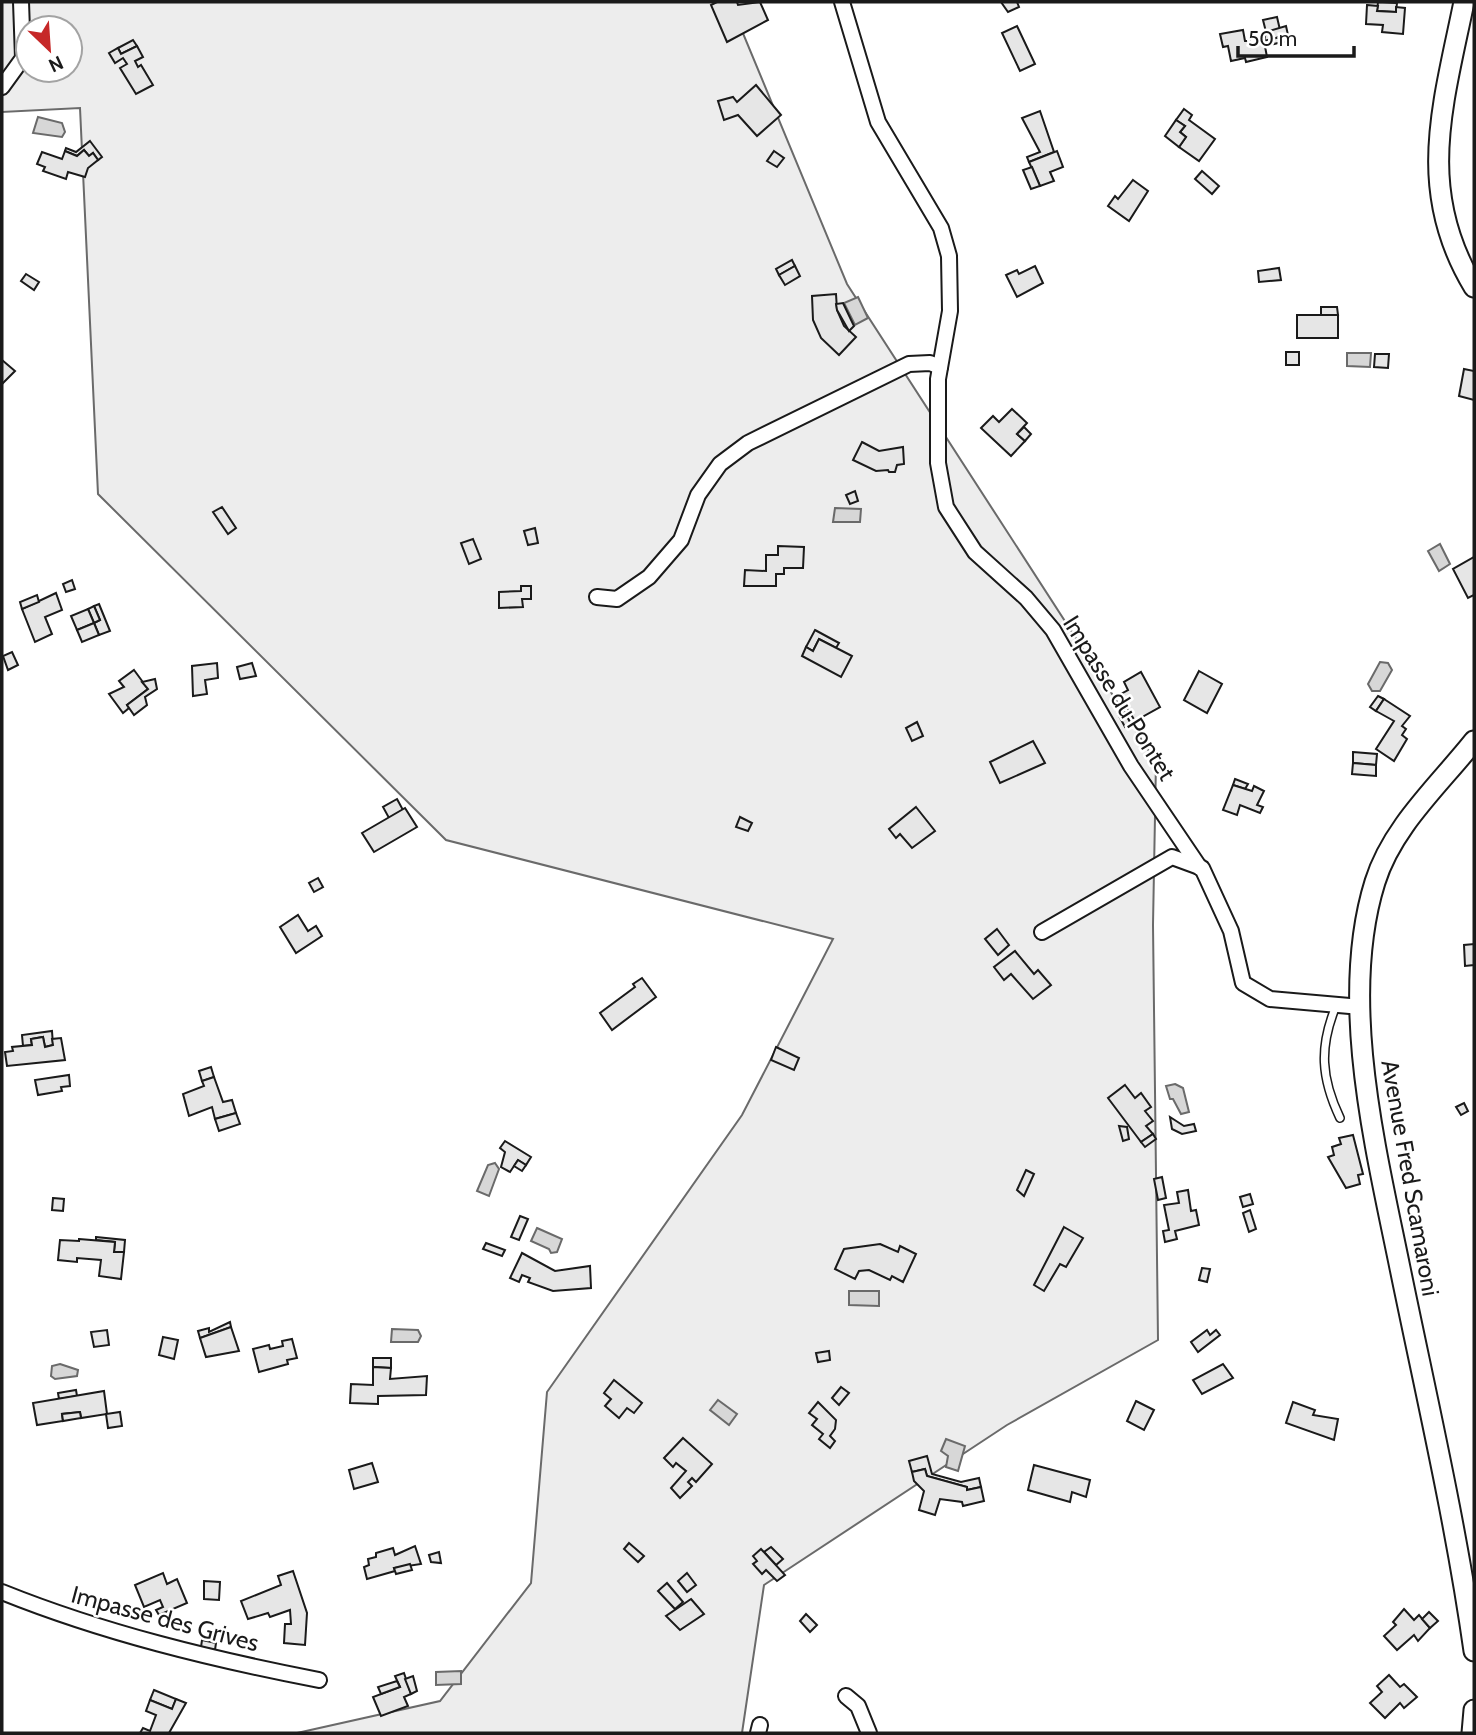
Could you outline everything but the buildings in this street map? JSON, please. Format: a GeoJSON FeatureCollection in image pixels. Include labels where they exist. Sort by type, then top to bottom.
{"type":"FeatureCollection","features":[{"type":"Feature","properties":{"kind":"main road"},"geometry":{"type":"LineString","coordinates":[[1464,2],[1437,137],[1438,175],[1444,219],[1459,261],[1474,287]]}},
{"type":"Feature","properties":{"kind":"main road","name":"Avenue Fred Scamaroni"},"geometry":{"type":"LineString","coordinates":[[1474,741],[1387,851],[1363,926],[1361,1007],[1363,1067],[1379,1163],[1467,1561],[1474,1651]]}},
{"type":"Feature","properties":{"kind":"main road"},"geometry":{"type":"LineString","coordinates":[[1472,1733],[1474,1710]]}},
{"type":"Feature","properties":{"kind":"street"},"geometry":{"type":"LineString","coordinates":[[2,87],[23,58],[22,2]]}},
{"type":"Feature","properties":{"kind":"street","name":"Impasse du Pontet"},"geometry":{"type":"LineString","coordinates":[[842,2],[878,122],[941,228],[949,256],[950,311],[940,367],[938,463],[946,507],[975,552],[1026,598],[1053,630],[1131,766],[1200,868],[1231,931],[1243,983],[1270,999],[1361,1007]]}},
{"type":"Feature","properties":{"kind":"street"},"geometry":{"type":"LineString","coordinates":[[597,597],[617,599],[649,577],[681,540],[698,495],[720,464],[748,443],[909,364],[930,363],[940,367]]}},
{"type":"Feature","properties":{"kind":"street"},"geometry":{"type":"LineString","coordinates":[[1042,932],[1172,857],[1200,868]]}},
{"type":"Feature","properties":{"kind":"street","name":"Impasse des Grives"},"geometry":{"type":"LineString","coordinates":[[2,1592],[69,1619],[234,1663],[319,1680]]}},
{"type":"Feature","properties":{"kind":"street"},"geometry":{"type":"LineString","coordinates":[[846,1696],[858,1706],[869,1733]]}},
{"type":"Feature","properties":{"kind":"lane"},"geometry":{"type":"LineString","coordinates":[[1336,1006],[1328,1025],[1322,1060],[1331,1099],[1340,1118]]}},
{"type":"Feature","properties":{"kind":"shaded area"},"geometry":{"type":"Polygon","coordinates":[[[2,2],[730,2],[847,284],[1156,762],[1153,925],[1158,1340],[1007,1425],[764,1585],[742,1733],[297,1733],[440,1701],[531,1583],[547,1392],[742,1115],[833,939],[446,840],[98,494],[80,108],[2,112],[2,2]]]}},
{"type":"Feature","properties":{"kind":"shaded area"},"geometry":{"type":"Polygon","coordinates":[[[38,117],[62,123],[65,132],[62,137],[33,133],[38,117]]]}},
{"type":"Feature","properties":{"kind":"shaded area"},"geometry":{"type":"Polygon","coordinates":[[[858,297],[868,318],[855,325],[844,303],[858,297]]]}},
{"type":"Feature","properties":{"kind":"shaded area"},"geometry":{"type":"Polygon","coordinates":[[[1347,353],[1371,353],[1370,367],[1347,366],[1347,353]]]}},
{"type":"Feature","properties":{"kind":"shaded area"},"geometry":{"type":"Polygon","coordinates":[[[835,508],[861,509],[860,522],[833,522],[835,508]]]}},
{"type":"Feature","properties":{"kind":"shaded area"},"geometry":{"type":"Polygon","coordinates":[[[1440,544],[1450,564],[1439,571],[1428,551],[1440,544]]]}},
{"type":"Feature","properties":{"kind":"shaded area"},"geometry":{"type":"Polygon","coordinates":[[[1380,662],[1388,663],[1392,670],[1380,691],[1372,691],[1368,684],[1380,662]]]}},
{"type":"Feature","properties":{"kind":"shaded area"},"geometry":{"type":"Polygon","coordinates":[[[1175,1084],[1183,1088],[1189,1112],[1181,1114],[1173,1099],[1170,1099],[1166,1086],[1175,1084]]]}},
{"type":"Feature","properties":{"kind":"shaded area"},"geometry":{"type":"Polygon","coordinates":[[[495,1163],[499,1169],[489,1196],[477,1191],[488,1165],[495,1163]]]}},
{"type":"Feature","properties":{"kind":"shaded area"},"geometry":{"type":"Polygon","coordinates":[[[537,1228],[562,1239],[557,1252],[551,1253],[549,1249],[531,1241],[537,1228]]]}},
{"type":"Feature","properties":{"kind":"shaded area"},"geometry":{"type":"Polygon","coordinates":[[[849,1291],[879,1291],[879,1306],[849,1305],[849,1291]]]}},
{"type":"Feature","properties":{"kind":"shaded area"},"geometry":{"type":"Polygon","coordinates":[[[392,1329],[418,1330],[421,1336],[418,1342],[391,1342],[392,1329]]]}},
{"type":"Feature","properties":{"kind":"shaded area"},"geometry":{"type":"Polygon","coordinates":[[[60,1364],[78,1370],[77,1376],[55,1379],[51,1376],[52,1366],[60,1364]]]}},
{"type":"Feature","properties":{"kind":"shaded area"},"geometry":{"type":"Polygon","coordinates":[[[718,1400],[737,1414],[729,1425],[710,1410],[718,1400]]]}},
{"type":"Feature","properties":{"kind":"shaded area"},"geometry":{"type":"Polygon","coordinates":[[[946,1439],[965,1446],[958,1471],[946,1467],[948,1456],[941,1451],[946,1439]]]}},
{"type":"Feature","properties":{"kind":"shaded area"},"geometry":{"type":"Polygon","coordinates":[[[461,1671],[461,1684],[436,1685],[436,1672],[461,1671]]]}}]}
